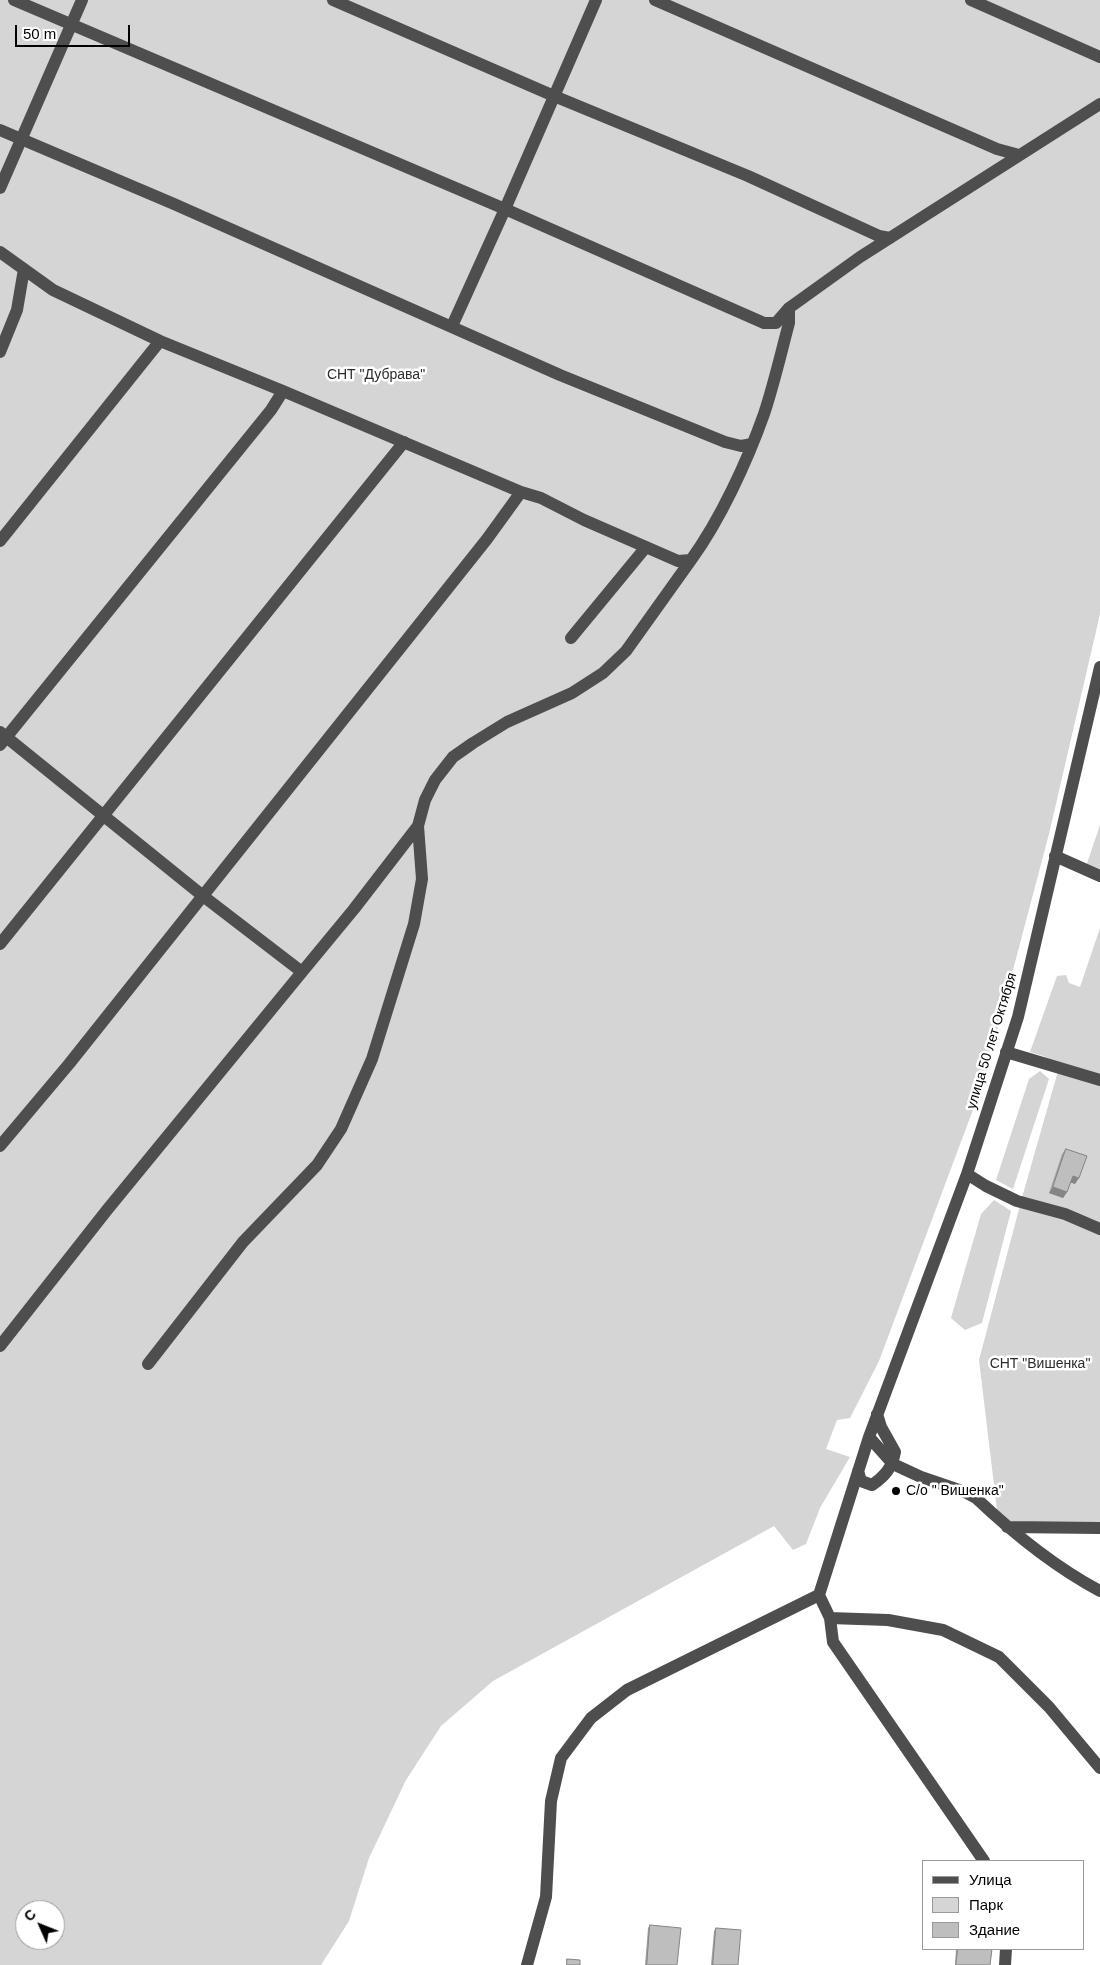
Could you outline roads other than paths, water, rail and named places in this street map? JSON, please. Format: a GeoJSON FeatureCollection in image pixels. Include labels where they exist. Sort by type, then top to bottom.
{"type":"FeatureCollection","features":[{"type":"Feature","properties":{"kind":"street"},"geometry":{"type":"LineString","coordinates":[[14,0],[71,26],[505,209],[764,323],[776,323],[789,308],[890,238],[1100,104]]}},
{"type":"Feature","properties":{"kind":"street"},"geometry":{"type":"LineString","coordinates":[[0,188],[82,0]]}},
{"type":"Feature","properties":{"kind":"street"},"geometry":{"type":"LineString","coordinates":[[333,0],[554,96],[748,176],[879,236],[890,238]]}},
{"type":"Feature","properties":{"kind":"street"},"geometry":{"type":"LineString","coordinates":[[452,326],[596,0]]}},
{"type":"Feature","properties":{"kind":"street"},"geometry":{"type":"LineString","coordinates":[[655,0],[997,149],[1019,155]]}},
{"type":"Feature","properties":{"kind":"street"},"geometry":{"type":"LineString","coordinates":[[971,0],[1100,58]]}},
{"type":"Feature","properties":{"kind":"street"},"geometry":{"type":"LineString","coordinates":[[0,130],[174,204],[560,375],[725,442],[741,446],[752,444]]}},
{"type":"Feature","properties":{"kind":"street"},"geometry":{"type":"LineString","coordinates":[[0,252],[53,290],[160,342],[283,391],[521,492],[541,498],[584,520],[678,561],[691,560]]}},
{"type":"Feature","properties":{"kind":"street"},"geometry":{"type":"LineString","coordinates":[[0,352],[17,310],[24,269]]}},
{"type":"Feature","properties":{"kind":"street"},"geometry":{"type":"LineString","coordinates":[[0,1346],[106,1210],[354,909],[418,826],[426,800],[435,780],[452,757],[507,722],[572,693],[603,673],[626,651],[706,540],[739,473],[764,415],[789,323],[789,308]]}},
{"type":"Feature","properties":{"kind":"street"},"geometry":{"type":"LineString","coordinates":[[0,541],[160,342]]}},
{"type":"Feature","properties":{"kind":"street"},"geometry":{"type":"LineString","coordinates":[[283,391],[271,410],[2,738],[105,815],[203,896],[302,972]]}},
{"type":"Feature","properties":{"kind":"street"},"geometry":{"type":"LineString","coordinates":[[0,944],[404,442]]}},
{"type":"Feature","properties":{"kind":"street"},"geometry":{"type":"LineString","coordinates":[[0,1146],[69,1064],[488,539],[521,492]]}},
{"type":"Feature","properties":{"kind":"street"},"geometry":{"type":"LineString","coordinates":[[571,638],[646,547]]}},
{"type":"Feature","properties":{"kind":"street","name":"улица 50 лет Октября"},"geometry":{"type":"LineString","coordinates":[[819,1595],[869,1437],[967,1174],[1018,1017],[1055,856],[1094,716],[1100,667]]}},
{"type":"Feature","properties":{"kind":"street"},"geometry":{"type":"LineString","coordinates":[[148,1364],[243,1242],[317,1166],[341,1129],[372,1060],[414,924],[422,879],[418,826]]}},
{"type":"Feature","properties":{"kind":"street"},"geometry":{"type":"LineString","coordinates":[[1055,856],[1100,876]]}},
{"type":"Feature","properties":{"kind":"street"},"geometry":{"type":"LineString","coordinates":[[1006,1052],[1100,1080]]}},
{"type":"Feature","properties":{"kind":"street"},"geometry":{"type":"LineString","coordinates":[[967,1174],[986,1186],[1017,1201],[1065,1214],[1100,1228]]}},
{"type":"Feature","properties":{"kind":"street"},"geometry":{"type":"LineString","coordinates":[[858,1471],[861,1481],[872,1485],[882,1478],[893,1464],[895,1452],[881,1427],[877,1414]]}},
{"type":"Feature","properties":{"kind":"street"},"geometry":{"type":"LineString","coordinates":[[869,1437],[893,1464],[976,1498],[1007,1527],[1058,1567],[1100,1591]]}},
{"type":"Feature","properties":{"kind":"street"},"geometry":{"type":"LineString","coordinates":[[1007,1527],[1100,1528]]}},
{"type":"Feature","properties":{"kind":"street"},"geometry":{"type":"LineString","coordinates":[[527,1965],[546,1897],[551,1801],[561,1758],[590,1718],[627,1690],[819,1595],[830,1618],[833,1642],[983,1860]]}},
{"type":"Feature","properties":{"kind":"street"},"geometry":{"type":"LineString","coordinates":[[830,1618],[888,1620],[943,1630],[999,1657],[1049,1707],[1100,1768]]}},
{"type":"Feature","properties":{"kind":"street"},"geometry":{"type":"LineString","coordinates":[[1005,1965],[1006,1950]]}},
{"type":"Feature","properties":{"kind":"place","name":"С/о \" Вишенка\""},"geometry":{"type":"Point","coordinates":[896,1491]}},
{"type":"Feature","properties":{"kind":"park label","name":"СНТ \"Дубрава\""},"geometry":{"type":"Point","coordinates":[376,375]}},
{"type":"Feature","properties":{"kind":"park label","name":"СНТ \"Вишенка\""},"geometry":{"type":"Point","coordinates":[1040,1364]}}]}
